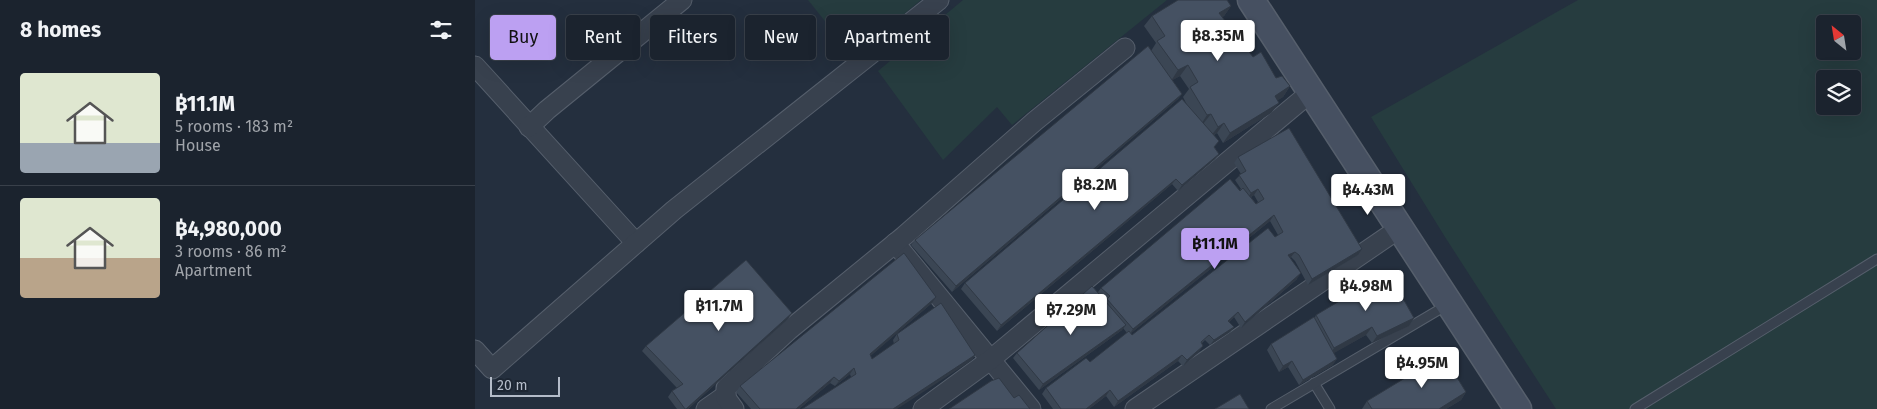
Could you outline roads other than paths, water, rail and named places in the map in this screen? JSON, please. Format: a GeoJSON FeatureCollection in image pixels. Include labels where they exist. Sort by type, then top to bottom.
{"type":"FeatureCollection","features":[{"type":"Feature","properties":{"kind":"street"},"geometry":{"type":"LineString","coordinates":[[529,127],[547,110],[682,0]]}},
{"type":"Feature","properties":{"kind":"street"},"geometry":{"type":"LineString","coordinates":[[475,350],[492,369],[674,210],[939,0]]}},
{"type":"Feature","properties":{"kind":"street"},"geometry":{"type":"LineString","coordinates":[[1251,0],[1401,228],[1512,404]]}},
{"type":"Feature","properties":{"kind":"street"},"geometry":{"type":"LineString","coordinates":[[706,409],[730,402],[725,388],[789,330],[904,236],[1035,121],[1125,48]]}},
{"type":"Feature","properties":{"kind":"street"},"geometry":{"type":"LineString","coordinates":[[475,66],[636,243]]}},
{"type":"Feature","properties":{"kind":"street"},"geometry":{"type":"LineString","coordinates":[[923,409],[990,360],[1311,92]]}},
{"type":"Feature","properties":{"kind":"street"},"geometry":{"type":"LineString","coordinates":[[1135,409],[1401,228]]}},
{"type":"Feature","properties":{"kind":"street"},"geometry":{"type":"LineString","coordinates":[[895,242],[1031,409]]}},
{"type":"Feature","properties":{"kind":"lane"},"geometry":{"type":"LineString","coordinates":[[1635,409],[1877,260]]}},
{"type":"Feature","properties":{"kind":"lane"},"geometry":{"type":"LineString","coordinates":[[1271,409],[1449,304]]}},
{"type":"Feature","properties":{"kind":"lane"},"geometry":{"type":"LineString","coordinates":[[1314,384],[1330,409]]}}]}
